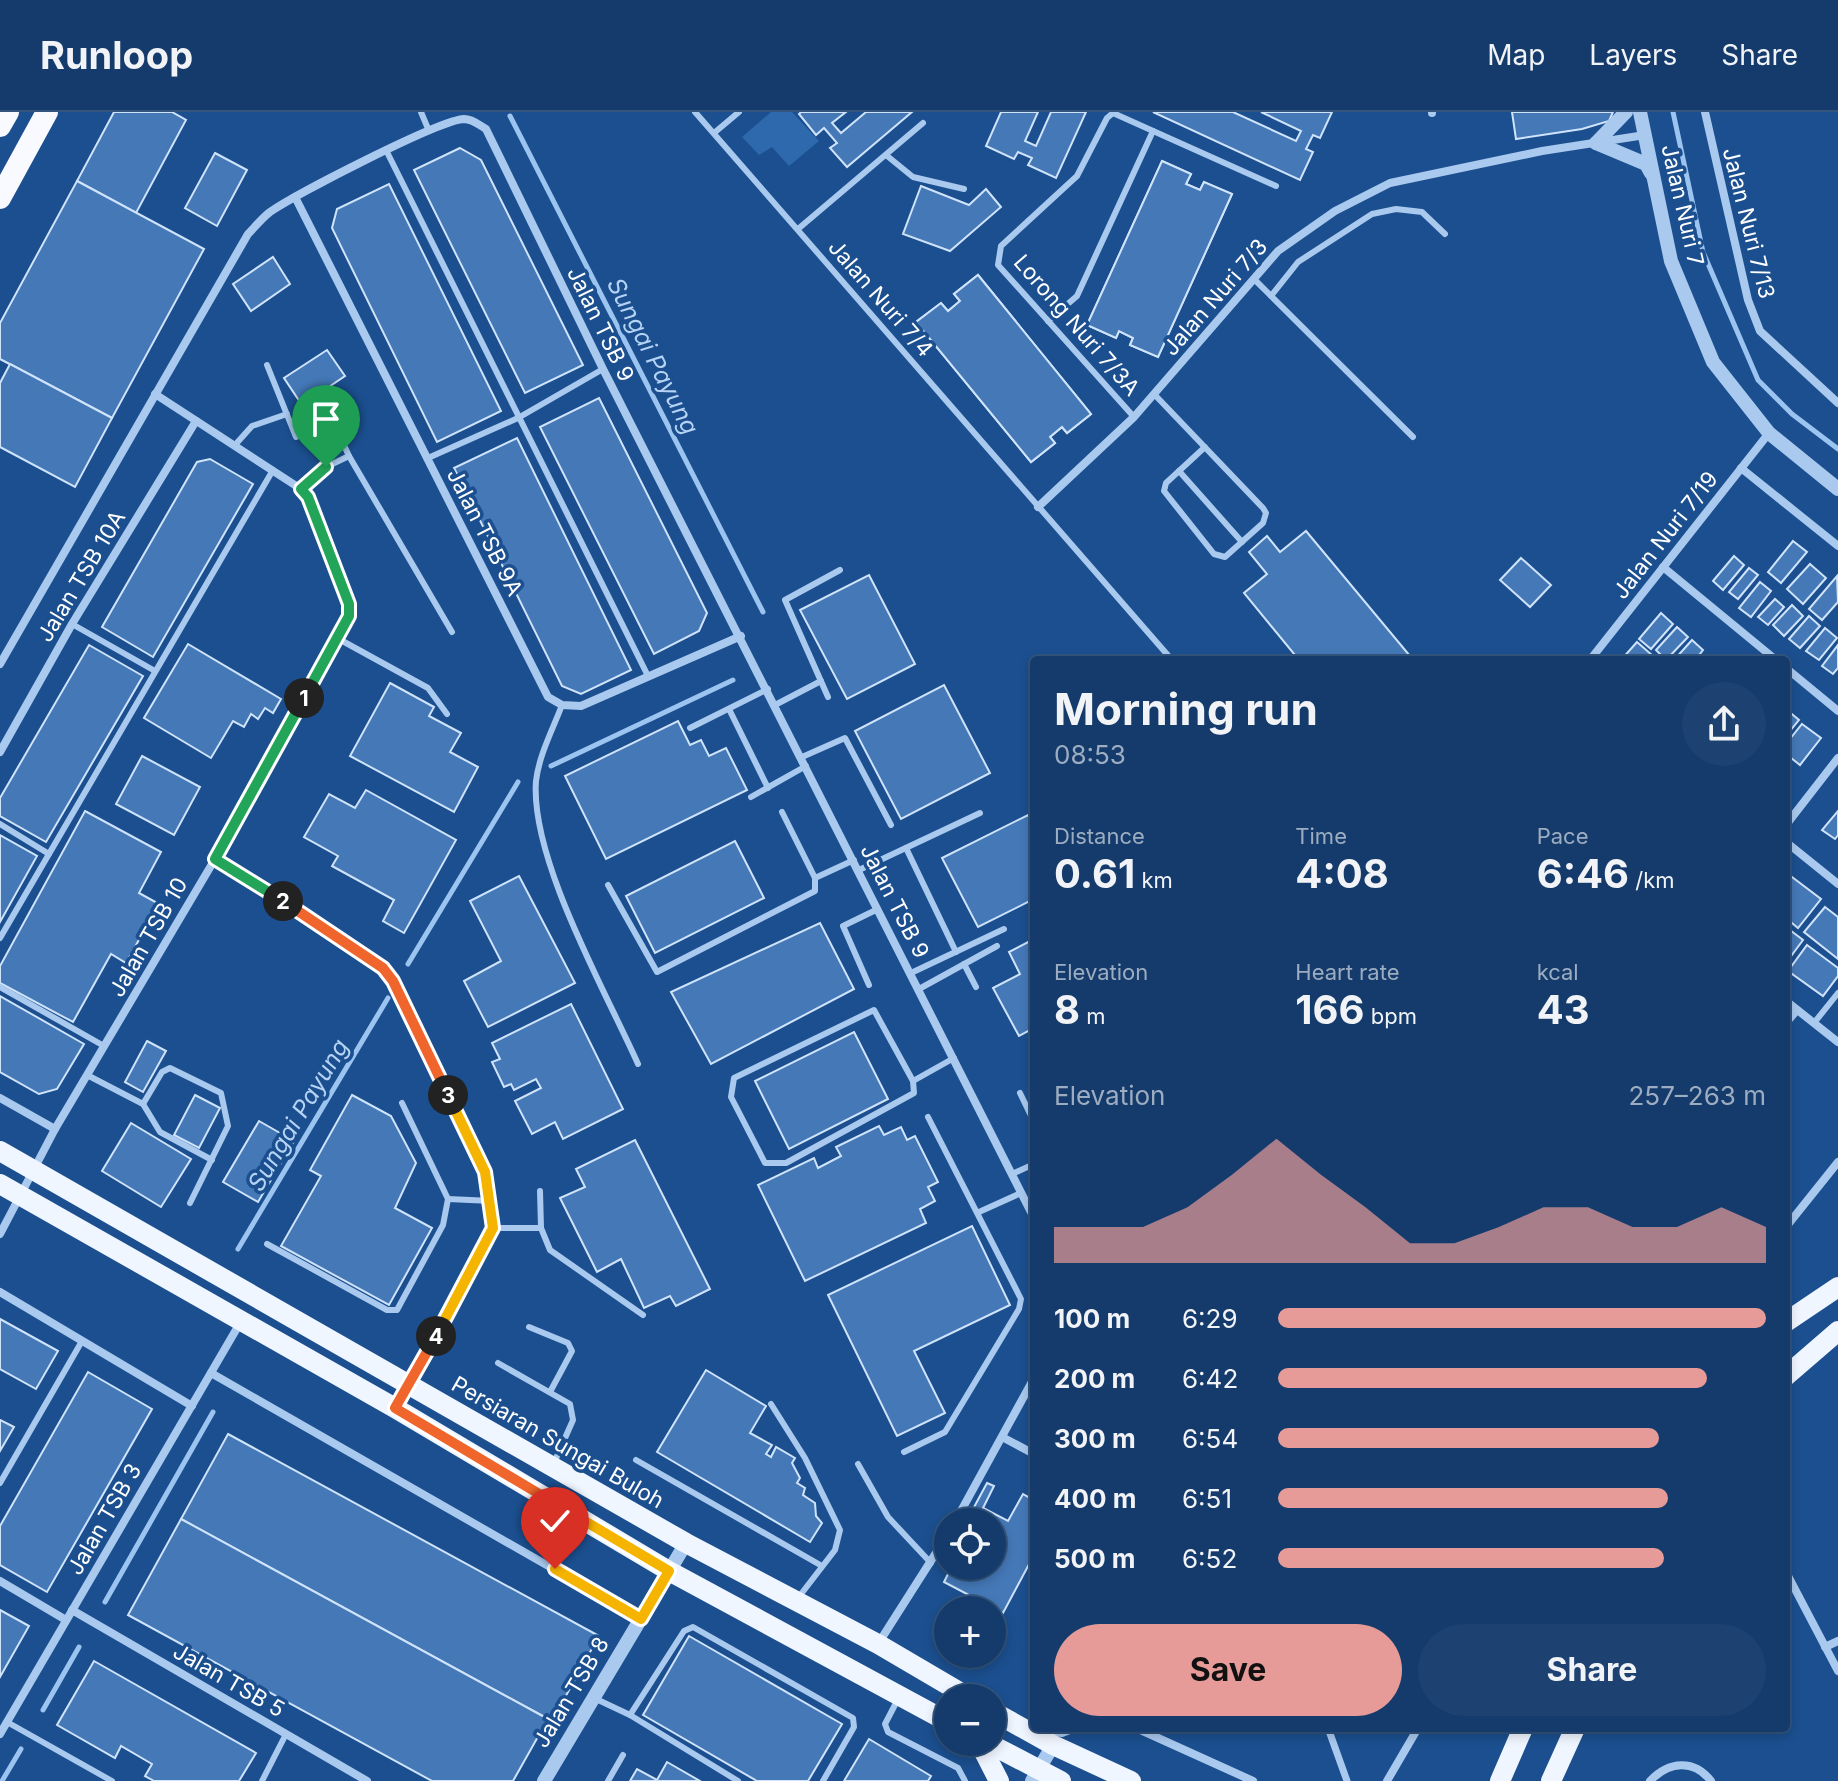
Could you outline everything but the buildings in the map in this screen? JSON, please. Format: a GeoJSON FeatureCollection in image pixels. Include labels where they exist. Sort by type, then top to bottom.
{"type":"FeatureCollection","features":[{"type":"Feature","properties":{"kind":"highway"},"geometry":{"type":"LineString","coordinates":[[0,126],[8,112]]}},
{"type":"Feature","properties":{"kind":"highway"},"geometry":{"type":"LineString","coordinates":[[0,198],[47,112]]}},
{"type":"Feature","properties":{"kind":"highway"},"geometry":{"type":"LineString","coordinates":[[0,173],[9,157],[30,142]]}},
{"type":"Feature","properties":{"kind":"main road","name":"Persiaran Sungai Buloh"},"geometry":{"type":"LineString","coordinates":[[0,1151],[686,1543],[878,1644],[946,1684]]}},
{"type":"Feature","properties":{"kind":"main road"},"geometry":{"type":"LineString","coordinates":[[0,1184],[240,1323],[395,1408],[669,1571],[934,1715]]}},
{"type":"Feature","properties":{"kind":"main road"},"geometry":{"type":"LineString","coordinates":[[1790,1319],[1838,1287]]}},
{"type":"Feature","properties":{"kind":"main road"},"geometry":{"type":"LineString","coordinates":[[1790,1373],[1838,1331]]}},
{"type":"Feature","properties":{"kind":"main road"},"geometry":{"type":"LineString","coordinates":[[1006,1719],[1131,1781]]}},
{"type":"Feature","properties":{"kind":"main road"},"geometry":{"type":"LineString","coordinates":[[1500,1781],[1521,1732]]}},
{"type":"Feature","properties":{"kind":"main road"},"geometry":{"type":"LineString","coordinates":[[1551,1781],[1573,1732]]}},
{"type":"Feature","properties":{"kind":"main road"},"geometry":{"type":"LineString","coordinates":[[986,1756],[999,1781]]}},
{"type":"Feature","properties":{"kind":"main road"},"geometry":{"type":"LineString","coordinates":[[1006,1756],[1035,1776],[1061,1781]]}},
{"type":"Feature","properties":{"kind":"street"},"geometry":{"type":"LineString","coordinates":[[1626,112],[1596,143],[1619,150],[1646,164],[1653,176]]}},
{"type":"Feature","properties":{"kind":"street","name":"Jalan Nuri 7"},"geometry":{"type":"LineString","coordinates":[[1640,112],[1671,261],[1713,362],[1769,433],[1838,489]]}},
{"type":"Feature","properties":{"kind":"street","name":"Jalan Nuri 7/13"},"geometry":{"type":"LineString","coordinates":[[1705,112],[1748,300],[1760,331],[1838,403]]}},
{"type":"Feature","properties":{"kind":"street","name":"Jalan TSB 9"},"geometry":{"type":"LineString","coordinates":[[0,664],[248,234],[267,214],[295,197],[429,131],[462,119],[473,120],[486,129],[603,369],[1030,1210]]}},
{"type":"Feature","properties":{"kind":"street","name":"Jalan Nuri 7/3"},"geometry":{"type":"LineString","coordinates":[[1038,507],[1134,417],[1289,243],[1335,211],[1390,183],[1645,135]]}},
{"type":"Feature","properties":{"kind":"street","name":"Jalan TSB 9A"},"geometry":{"type":"LineString","coordinates":[[295,197],[548,697],[562,705]]}},
{"type":"Feature","properties":{"kind":"street","name":"Jalan TSB 10"},"geometry":{"type":"LineString","coordinates":[[0,1234],[55,1129],[215,859],[349,616],[349,604],[308,497],[273,470],[155,394]]}},
{"type":"Feature","properties":{"kind":"street","name":"Jalan TSB 10A"},"geometry":{"type":"LineString","coordinates":[[0,752],[72,624],[196,421]]}},
{"type":"Feature","properties":{"kind":"street","name":"Jalan Nuri 7/19"},"geometry":{"type":"LineString","coordinates":[[1593,656],[1769,433]]}},
{"type":"Feature","properties":{"kind":"street"},"geometry":{"type":"LineString","coordinates":[[1741,468],[1838,546]]}},
{"type":"Feature","properties":{"kind":"street"},"geometry":{"type":"LineString","coordinates":[[1663,567],[1771,656]]}},
{"type":"Feature","properties":{"kind":"street"},"geometry":{"type":"LineString","coordinates":[[562,705],[581,706],[741,636]]}},
{"type":"Feature","properties":{"kind":"street"},"geometry":{"type":"LineString","coordinates":[[1790,671],[1838,711]]}},
{"type":"Feature","properties":{"kind":"street"},"geometry":{"type":"LineString","coordinates":[[1790,820],[1838,758]]}},
{"type":"Feature","properties":{"kind":"street"},"geometry":{"type":"LineString","coordinates":[[1790,845],[1838,884]]}},
{"type":"Feature","properties":{"kind":"street"},"geometry":{"type":"LineString","coordinates":[[215,859],[383,968],[393,981],[485,1172],[492,1201],[493,1228],[395,1408]]}},
{"type":"Feature","properties":{"kind":"street"},"geometry":{"type":"LineString","coordinates":[[1790,1004],[1838,1042]]}},
{"type":"Feature","properties":{"kind":"street"},"geometry":{"type":"LineString","coordinates":[[1790,1018],[1797,1010]]}},
{"type":"Feature","properties":{"kind":"street"},"geometry":{"type":"LineString","coordinates":[[0,1098],[55,1129]]}},
{"type":"Feature","properties":{"kind":"street"},"geometry":{"type":"LineString","coordinates":[[1790,1222],[1838,1162]]}},
{"type":"Feature","properties":{"kind":"street"},"geometry":{"type":"LineString","coordinates":[[0,1292],[192,1406]]}},
{"type":"Feature","properties":{"kind":"street","name":"Jalan TSB 3"},"geometry":{"type":"LineString","coordinates":[[0,1734],[240,1323]]}},
{"type":"Feature","properties":{"kind":"street"},"geometry":{"type":"LineString","coordinates":[[211,1373],[641,1619]]}},
{"type":"Feature","properties":{"kind":"street"},"geometry":{"type":"LineString","coordinates":[[963,1508],[1030,1386]]}},
{"type":"Feature","properties":{"kind":"street"},"geometry":{"type":"LineString","coordinates":[[1004,1438],[1030,1452]]}},
{"type":"Feature","properties":{"kind":"street","name":"Jalan TSB 8"},"geometry":{"type":"LineString","coordinates":[[544,1781],[686,1543]]}},
{"type":"Feature","properties":{"kind":"street"},"geometry":{"type":"LineString","coordinates":[[878,1644],[934,1558]]}},
{"type":"Feature","properties":{"kind":"street"},"geometry":{"type":"LineString","coordinates":[[1790,1580],[1838,1671]]}},
{"type":"Feature","properties":{"kind":"street"},"geometry":{"type":"LineString","coordinates":[[0,1581],[66,1620]]}},
{"type":"Feature","properties":{"kind":"street","name":"Jalan TSB 5"},"geometry":{"type":"LineString","coordinates":[[72,1610],[367,1781]]}},
{"type":"Feature","properties":{"kind":"street"},"geometry":{"type":"LineString","coordinates":[[1825,1647],[1838,1641]]}},
{"type":"Feature","properties":{"kind":"street"},"geometry":{"type":"LineString","coordinates":[[1018,1726],[1030,1728]]}},
{"type":"Feature","properties":{"kind":"street"},"geometry":{"type":"LineString","coordinates":[[1145,1732],[1253,1781]]}},
{"type":"Feature","properties":{"kind":"street"},"geometry":{"type":"LineString","coordinates":[[1329,1732],[1347,1781]]}},
{"type":"Feature","properties":{"kind":"street"},"geometry":{"type":"LineString","coordinates":[[1387,1781],[1416,1732]]}},
{"type":"Feature","properties":{"kind":"street"},"geometry":{"type":"LineString","coordinates":[[1035,1776],[1053,1745]]}},
{"type":"Feature","properties":{"kind":"street"},"geometry":{"type":"LineString","coordinates":[[1650,1781],[1677,1765],[1690,1764],[1702,1770],[1711,1781]]}},
{"type":"Feature","properties":{"kind":"lane"},"geometry":{"type":"LineString","coordinates":[[421,112],[429,131]]}},
{"type":"Feature","properties":{"kind":"lane","name":"Jalan Nuri 7/4"},"geometry":{"type":"LineString","coordinates":[[695,112],[1168,656]]}},
{"type":"Feature","properties":{"kind":"lane"},"geometry":{"type":"LineString","coordinates":[[714,133],[739,112]]}},
{"type":"Feature","properties":{"kind":"lane"},"geometry":{"type":"LineString","coordinates":[[1113,113],[1276,186]]}},
{"type":"Feature","properties":{"kind":"lane","name":"Lorong Nuri 7/3A"},"geometry":{"type":"LineString","coordinates":[[1113,113],[1107,118],[1077,176],[1001,246],[997,254],[998,265],[1134,417]]}},
{"type":"Feature","properties":{"kind":"lane"},"geometry":{"type":"LineString","coordinates":[[798,229],[923,123]]}},
{"type":"Feature","properties":{"kind":"lane"},"geometry":{"type":"LineString","coordinates":[[1048,321],[1077,296],[1153,131]]}},
{"type":"Feature","properties":{"kind":"lane"},"geometry":{"type":"LineString","coordinates":[[387,152],[648,676]]}},
{"type":"Feature","properties":{"kind":"lane"},"geometry":{"type":"LineString","coordinates":[[886,155],[913,177],[964,189]]}},
{"type":"Feature","properties":{"kind":"lane"},"geometry":{"type":"LineString","coordinates":[[1271,296],[1298,262],[1372,214],[1396,209],[1422,212],[1445,234]]}},
{"type":"Feature","properties":{"kind":"lane"},"geometry":{"type":"LineString","coordinates":[[1254,279],[1413,437]]}},
{"type":"Feature","properties":{"kind":"lane"},"geometry":{"type":"LineString","coordinates":[[267,365],[296,437]]}},
{"type":"Feature","properties":{"kind":"lane"},"geometry":{"type":"LineString","coordinates":[[428,458],[518,418],[603,369]]}},
{"type":"Feature","properties":{"kind":"lane"},"geometry":{"type":"LineString","coordinates":[[1154,394],[1205,447],[1266,513],[1263,523],[1225,557],[1214,554],[1166,498],[1163,487],[1205,447]]}},
{"type":"Feature","properties":{"kind":"lane"},"geometry":{"type":"LineString","coordinates":[[329,413],[349,456],[452,632]]}},
{"type":"Feature","properties":{"kind":"lane"},"geometry":{"type":"LineString","coordinates":[[235,445],[252,426],[287,414]]}},
{"type":"Feature","properties":{"kind":"lane"},"geometry":{"type":"LineString","coordinates":[[301,489],[326,467],[349,456]]}},
{"type":"Feature","properties":{"kind":"lane"},"geometry":{"type":"LineString","coordinates":[[0,938],[273,470]]}},
{"type":"Feature","properties":{"kind":"lane"},"geometry":{"type":"LineString","coordinates":[[1179,471],[1242,542]]}},
{"type":"Feature","properties":{"kind":"lane"},"geometry":{"type":"LineString","coordinates":[[828,697],[785,600],[840,570]]}},
{"type":"Feature","properties":{"kind":"lane"},"geometry":{"type":"LineString","coordinates":[[72,624],[155,671]]}},
{"type":"Feature","properties":{"kind":"lane"},"geometry":{"type":"LineString","coordinates":[[337,638],[428,688],[447,714]]}},
{"type":"Feature","properties":{"kind":"lane"},"geometry":{"type":"LineString","coordinates":[[775,705],[821,681]]}},
{"type":"Feature","properties":{"kind":"lane"},"geometry":{"type":"LineString","coordinates":[[690,728],[768,689]]}},
{"type":"Feature","properties":{"kind":"lane"},"geometry":{"type":"LineString","coordinates":[[562,705],[540,760],[536,782],[539,816],[570,919],[638,1064]]}},
{"type":"Feature","properties":{"kind":"lane"},"geometry":{"type":"LineString","coordinates":[[729,709],[768,788]]}},
{"type":"Feature","properties":{"kind":"lane"},"geometry":{"type":"LineString","coordinates":[[751,797],[839,738],[845,738],[891,825]]}},
{"type":"Feature","properties":{"kind":"lane"},"geometry":{"type":"LineString","coordinates":[[608,885],[657,972],[815,891],[815,878],[782,812]]}},
{"type":"Feature","properties":{"kind":"lane"},"geometry":{"type":"LineString","coordinates":[[859,870],[980,813]]}},
{"type":"Feature","properties":{"kind":"lane"},"geometry":{"type":"LineString","coordinates":[[0,824],[49,854]]}},
{"type":"Feature","properties":{"kind":"lane"},"geometry":{"type":"LineString","coordinates":[[906,848],[956,952]]}},
{"type":"Feature","properties":{"kind":"lane"},"geometry":{"type":"LineString","coordinates":[[815,878],[854,860]]}},
{"type":"Feature","properties":{"kind":"lane"},"geometry":{"type":"LineString","coordinates":[[869,985],[843,926],[878,909]]}},
{"type":"Feature","properties":{"kind":"lane"},"geometry":{"type":"LineString","coordinates":[[911,973],[1004,929]]}},
{"type":"Feature","properties":{"kind":"lane"},"geometry":{"type":"LineString","coordinates":[[919,989],[997,946]]}},
{"type":"Feature","properties":{"kind":"lane"},"geometry":{"type":"LineString","coordinates":[[964,964],[976,987]]}},
{"type":"Feature","properties":{"kind":"lane"},"geometry":{"type":"LineString","coordinates":[[0,987],[104,1046]]}},
{"type":"Feature","properties":{"kind":"lane"},"geometry":{"type":"LineString","coordinates":[[1814,1023],[1838,993]]}},
{"type":"Feature","properties":{"kind":"lane"},"geometry":{"type":"LineString","coordinates":[[874,1010],[913,1081],[914,1093],[786,1163],[770,1165],[765,1163],[731,1097],[734,1078],[874,1010]]}},
{"type":"Feature","properties":{"kind":"lane"},"geometry":{"type":"LineString","coordinates":[[913,1081],[954,1058]]}},
{"type":"Feature","properties":{"kind":"lane"},"geometry":{"type":"LineString","coordinates":[[143,1104],[162,1072],[170,1068],[221,1093],[228,1126],[190,1203]]}},
{"type":"Feature","properties":{"kind":"lane"},"geometry":{"type":"LineString","coordinates":[[87,1075],[143,1104],[160,1132],[212,1160]]}},
{"type":"Feature","properties":{"kind":"lane"},"geometry":{"type":"LineString","coordinates":[[1020,1093],[1030,1114]]}},
{"type":"Feature","properties":{"kind":"lane"},"geometry":{"type":"LineString","coordinates":[[267,1244],[387,1310],[397,1310],[443,1225],[448,1199],[402,1103]]}},
{"type":"Feature","properties":{"kind":"lane"},"geometry":{"type":"LineString","coordinates":[[904,1452],[945,1432],[1019,1309],[1021,1299],[928,1117]]}},
{"type":"Feature","properties":{"kind":"lane"},"geometry":{"type":"LineString","coordinates":[[1012,1174],[1030,1166]]}},
{"type":"Feature","properties":{"kind":"lane"},"geometry":{"type":"LineString","coordinates":[[540,1191],[541,1228],[550,1250],[643,1315]]}},
{"type":"Feature","properties":{"kind":"lane"},"geometry":{"type":"LineString","coordinates":[[979,1212],[1021,1193]]}},
{"type":"Feature","properties":{"kind":"lane"},"geometry":{"type":"LineString","coordinates":[[448,1199],[492,1201]]}},
{"type":"Feature","properties":{"kind":"lane"},"geometry":{"type":"LineString","coordinates":[[493,1228],[541,1228]]}},
{"type":"Feature","properties":{"kind":"lane"},"geometry":{"type":"LineString","coordinates":[[529,1327],[568,1343],[572,1351],[550,1392]]}},
{"type":"Feature","properties":{"kind":"lane"},"geometry":{"type":"LineString","coordinates":[[0,1483],[82,1341]]}},
{"type":"Feature","properties":{"kind":"lane"},"geometry":{"type":"LineString","coordinates":[[498,1363],[570,1404],[573,1420],[553,1466]]}},
{"type":"Feature","properties":{"kind":"lane"},"geometry":{"type":"LineString","coordinates":[[771,1404],[805,1458],[840,1530],[835,1550],[795,1601]]}},
{"type":"Feature","properties":{"kind":"lane"},"geometry":{"type":"LineString","coordinates":[[636,1460],[822,1566]]}},
{"type":"Feature","properties":{"kind":"lane"},"geometry":{"type":"LineString","coordinates":[[858,1464],[888,1517],[931,1563]]}},
{"type":"Feature","properties":{"kind":"lane"},"geometry":{"type":"LineString","coordinates":[[630,1715],[684,1631],[693,1627],[853,1718],[854,1727],[823,1781]]}},
{"type":"Feature","properties":{"kind":"lane"},"geometry":{"type":"LineString","coordinates":[[899,1697],[885,1724],[888,1732],[958,1768],[965,1781]]}},
{"type":"Feature","properties":{"kind":"lane"},"geometry":{"type":"LineString","coordinates":[[594,1698],[630,1715],[738,1781]]}},
{"type":"Feature","properties":{"kind":"lane"},"geometry":{"type":"LineString","coordinates":[[7,1722],[112,1781]]}},
{"type":"Feature","properties":{"kind":"lane"},"geometry":{"type":"LineString","coordinates":[[262,1781],[286,1734]]}},
{"type":"Feature","properties":{"kind":"lane"},"geometry":{"type":"LineString","coordinates":[[608,1781],[623,1755]]}},
{"type":"Feature","properties":{"kind":"shaded area"},"geometry":{"type":"Polygon","coordinates":[[[771,112],[792,112],[819,141],[789,166],[772,147],[759,155],[742,137],[771,112]]]}},
{"type":"Feature","properties":{"kind":"waterway"},"geometry":{"type":"LineString","coordinates":[[1673,112],[1703,252],[1758,380],[1792,414],[1838,449]]}},
{"type":"Feature","properties":{"kind":"waterway","name":"Sungai Payung"},"geometry":{"type":"LineString","coordinates":[[510,116],[763,612]]}},
{"type":"Feature","properties":{"kind":"waterway","name":"Sungai Payung"},"geometry":{"type":"LineString","coordinates":[[551,766],[733,680]]}},
{"type":"Feature","properties":{"kind":"waterway","name":"Sungai Payung"},"geometry":{"type":"LineString","coordinates":[[408,964],[518,782]]}},
{"type":"Feature","properties":{"kind":"waterway","name":"Sungai Payung"},"geometry":{"type":"LineString","coordinates":[[238,1249],[388,998]]}},
{"type":"Feature","properties":{"kind":"waterway","name":"Sungai Payung"},"geometry":{"type":"LineString","coordinates":[[105,1602],[213,1412]]}},
{"type":"Feature","properties":{"kind":"waterway","name":"Sungai Payung"},"geometry":{"type":"LineString","coordinates":[[43,1710],[79,1647]]}},
{"type":"Feature","properties":{"kind":"waterway","name":"Sungai Payung"},"geometry":{"type":"LineString","coordinates":[[2,1781],[21,1749]]}},
{"type":"Feature","properties":{"kind":"route"},"geometry":{"type":"LineString","coordinates":[[326,467],[301,489],[308,497],[349,604],[349,616],[215,859],[369,956],[383,968],[393,981],[485,1172],[492,1201],[493,1228],[395,1408],[669,1571],[641,1619],[555,1569]]}}]}
